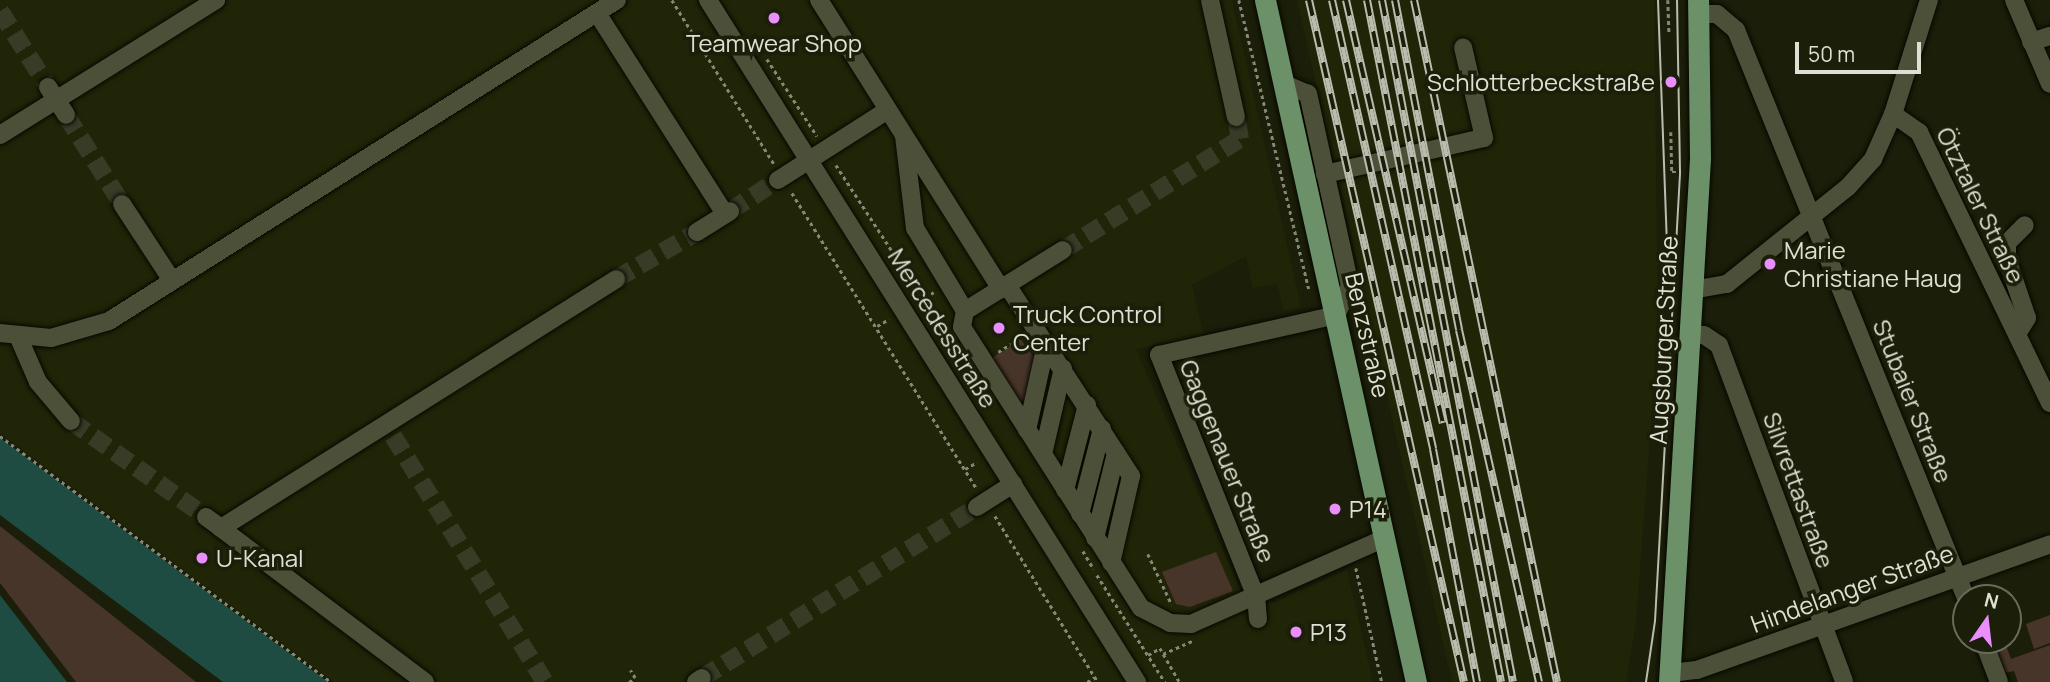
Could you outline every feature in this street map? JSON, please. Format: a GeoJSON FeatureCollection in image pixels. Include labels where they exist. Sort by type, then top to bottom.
{"type":"FeatureCollection","features":[{"type":"Feature","properties":{"kind":"main road","name":"Benzstraße"},"geometry":{"type":"LineString","coordinates":[[1265,0],[1416,682]]}},
{"type":"Feature","properties":{"kind":"main road","name":"Augsburger Straße"},"geometry":{"type":"LineString","coordinates":[[1670,678],[1700,158],[1698,7]]}},
{"type":"Feature","properties":{"kind":"street"},"geometry":{"type":"LineString","coordinates":[[0,135],[52,93],[216,0]]}},
{"type":"Feature","properties":{"kind":"street"},"geometry":{"type":"LineString","coordinates":[[9,335],[51,338],[109,321],[617,0]]}},
{"type":"Feature","properties":{"kind":"street","name":"Mercedesstraße"},"geometry":{"type":"LineString","coordinates":[[708,0],[1137,682]]}},
{"type":"Feature","properties":{"kind":"street"},"geometry":{"type":"LineString","coordinates":[[819,0],[1004,287],[1018,303],[1086,405],[1069,496]]}},
{"type":"Feature","properties":{"kind":"street"},"geometry":{"type":"LineString","coordinates":[[1210,0],[1236,117]]}},
{"type":"Feature","properties":{"kind":"street"},"geometry":{"type":"LineString","coordinates":[[1692,290],[1727,284],[1811,218],[1873,159],[1893,114],[1928,0]]}},
{"type":"Feature","properties":{"kind":"street"},"geometry":{"type":"LineString","coordinates":[[2014,0],[2050,84]]}},
{"type":"Feature","properties":{"kind":"street","name":"Stubaier Straße"},"geometry":{"type":"LineString","coordinates":[[1698,7],[1717,13],[1736,30],[1961,584]]}},
{"type":"Feature","properties":{"kind":"street"},"geometry":{"type":"LineString","coordinates":[[597,13],[728,212],[698,232]]}},
{"type":"Feature","properties":{"kind":"street"},"geometry":{"type":"LineString","coordinates":[[2031,42],[2050,36]]}},
{"type":"Feature","properties":{"kind":"street"},"geometry":{"type":"LineString","coordinates":[[1325,174],[1484,138],[1463,47]]}},
{"type":"Feature","properties":{"kind":"street"},"geometry":{"type":"LineString","coordinates":[[1284,84],[1308,94],[1350,286],[1336,315]]}},
{"type":"Feature","properties":{"kind":"street"},"geometry":{"type":"LineString","coordinates":[[52,93],[66,115]]}},
{"type":"Feature","properties":{"kind":"street"},"geometry":{"type":"LineString","coordinates":[[780,179],[888,110]]}},
{"type":"Feature","properties":{"kind":"street","name":"Ötztaler Straße"},"geometry":{"type":"LineString","coordinates":[[1893,114],[1919,132],[2050,403]]}},
{"type":"Feature","properties":{"kind":"street"},"geometry":{"type":"LineString","coordinates":[[904,135],[915,228],[965,311],[962,327],[1140,608],[1170,623],[1191,624],[1260,609],[1350,551],[1385,538]]}},
{"type":"Feature","properties":{"kind":"street"},"geometry":{"type":"LineString","coordinates":[[122,204],[172,279]]}},
{"type":"Feature","properties":{"kind":"street"},"geometry":{"type":"LineString","coordinates":[[2017,334],[2026,318],[2007,259],[2007,243],[2025,225]]}},
{"type":"Feature","properties":{"kind":"street"},"geometry":{"type":"LineString","coordinates":[[965,311],[1063,250]]}},
{"type":"Feature","properties":{"kind":"street"},"geometry":{"type":"LineString","coordinates":[[425,682],[213,523],[389,430],[616,279]]}},
{"type":"Feature","properties":{"kind":"street","name":"Gaggenauer Straße"},"geometry":{"type":"LineString","coordinates":[[1260,609],[1159,355],[1336,315]]}},
{"type":"Feature","properties":{"kind":"street","name":"Silvrettastraße"},"geometry":{"type":"LineString","coordinates":[[1689,333],[1704,335],[1718,345],[1844,682]]}},
{"type":"Feature","properties":{"kind":"street"},"geometry":{"type":"LineString","coordinates":[[9,335],[38,382],[71,421]]}},
{"type":"Feature","properties":{"kind":"street"},"geometry":{"type":"LineString","coordinates":[[1069,496],[1086,405]]}},
{"type":"Feature","properties":{"kind":"street"},"geometry":{"type":"LineString","coordinates":[[1069,496],[1086,405]]}},
{"type":"Feature","properties":{"kind":"street"},"geometry":{"type":"LineString","coordinates":[[1069,496],[1086,405]]}},
{"type":"Feature","properties":{"kind":"street"},"geometry":{"type":"LineString","coordinates":[[1069,496],[1086,405]]}},
{"type":"Feature","properties":{"kind":"street"},"geometry":{"type":"LineString","coordinates":[[1069,496],[1086,405]]}},
{"type":"Feature","properties":{"kind":"street"},"geometry":{"type":"LineString","coordinates":[[981,504],[1013,484]]}},
{"type":"Feature","properties":{"kind":"street","name":"Hindelanger Straße"},"geometry":{"type":"LineString","coordinates":[[1670,678],[2050,544]]}},
{"type":"Feature","properties":{"kind":"street"},"geometry":{"type":"LineString","coordinates":[[1988,654],[1999,682]]}},
{"type":"Feature","properties":{"kind":"path"},"geometry":{"type":"LineString","coordinates":[[672,0],[981,504],[1098,682]]}},
{"type":"Feature","properties":{"kind":"path"},"geometry":{"type":"LineString","coordinates":[[1239,0],[1302,277],[1314,299],[1336,315]]}},
{"type":"Feature","properties":{"kind":"path"},"geometry":{"type":"LineString","coordinates":[[1668,0],[1669,34]]}},
{"type":"Feature","properties":{"kind":"path"},"geometry":{"type":"LineString","coordinates":[[766,58],[827,150]]}},
{"type":"Feature","properties":{"kind":"path"},"geometry":{"type":"LineString","coordinates":[[1671,132],[1672,167]]}},
{"type":"Feature","properties":{"kind":"path"},"geometry":{"type":"LineString","coordinates":[[984,362],[1023,336],[1026,339]]}},
{"type":"Feature","properties":{"kind":"path"},"geometry":{"type":"LineString","coordinates":[[0,436],[331,682]]}},
{"type":"Feature","properties":{"kind":"path"},"geometry":{"type":"LineString","coordinates":[[1350,551],[1382,682]]}},
{"type":"Feature","properties":{"kind":"path"},"geometry":{"type":"LineString","coordinates":[[1148,554],[1173,608],[1182,609]]}},
{"type":"Feature","properties":{"kind":"path"},"geometry":{"type":"LineString","coordinates":[[1147,655],[1160,648],[1180,682]]}},
{"type":"Feature","properties":{"kind":"path"},"geometry":{"type":"LineString","coordinates":[[629,682],[635,678],[630,670]]}},
{"type":"Feature","properties":{"kind":"path"},"geometry":{"type":"LineString","coordinates":[[1087,682],[1095,677]]}},
{"type":"Feature","properties":{"kind":"shaded area"},"geometry":{"type":"Polygon","coordinates":[[[0,0],[1232,0],[1301,307],[1284,311],[1277,284],[1253,288],[1246,256],[1192,285],[1204,337],[1136,349],[1250,613],[1347,570],[1373,682],[334,682],[0,433],[0,0]]]}},
{"type":"Feature","properties":{"kind":"shaded area"},"geometry":{"type":"Polygon","coordinates":[[[1297,0],[1654,0],[1658,330],[1636,622],[1626,682],[1452,682],[1297,0]]]}},
{"type":"Feature","properties":{"kind":"shaded area"},"geometry":{"type":"Polygon","coordinates":[[[1021,340],[1037,361],[1024,403],[1019,402],[990,359],[1021,340]]]}},
{"type":"Feature","properties":{"kind":"shaded area"},"geometry":{"type":"Polygon","coordinates":[[[0,526],[196,682],[76,682],[0,583],[0,526]]]}},
{"type":"Feature","properties":{"kind":"shaded area"},"geometry":{"type":"Polygon","coordinates":[[[1216,552],[1233,591],[1190,607],[1176,604],[1162,572],[1216,552]]]}},
{"type":"Feature","properties":{"kind":"shaded area"},"geometry":{"type":"Polygon","coordinates":[[[2050,615],[2050,643],[2034,649],[2026,624],[2050,615]]]}},
{"type":"Feature","properties":{"kind":"shaded area"},"geometry":{"type":"Polygon","coordinates":[[[2050,645],[2050,682],[2018,682],[2014,671],[2005,673],[1998,654],[2009,654],[2011,659],[2050,645]]]}},
{"type":"Feature","properties":{"kind":"water"},"geometry":{"type":"Polygon","coordinates":[[[0,438],[328,682],[223,682],[0,515],[0,438]]]}},
{"type":"Feature","properties":{"kind":"water"},"geometry":{"type":"Polygon","coordinates":[[[0,595],[67,682],[0,682],[0,595]]]}},
{"type":"Feature","properties":{"kind":"tunnel"},"geometry":{"type":"LineString","coordinates":[[0,11],[48,87]]}},
{"type":"Feature","properties":{"kind":"tunnel"},"geometry":{"type":"LineString","coordinates":[[66,115],[122,204]]}},
{"type":"Feature","properties":{"kind":"tunnel"},"geometry":{"type":"LineString","coordinates":[[1063,250],[1240,139],[1236,117]]}},
{"type":"Feature","properties":{"kind":"tunnel"},"geometry":{"type":"LineString","coordinates":[[730,211],[778,180]]}},
{"type":"Feature","properties":{"kind":"tunnel"},"geometry":{"type":"LineString","coordinates":[[616,279],[697,232]]}},
{"type":"Feature","properties":{"kind":"tunnel"},"geometry":{"type":"LineString","coordinates":[[71,421],[206,517]]}},
{"type":"Feature","properties":{"kind":"tunnel"},"geometry":{"type":"LineString","coordinates":[[393,436],[545,682]]}},
{"type":"Feature","properties":{"kind":"tunnel"},"geometry":{"type":"LineString","coordinates":[[702,678],[977,507]]}},
{"type":"Feature","properties":{"kind":"tram line"},"geometry":{"type":"LineString","coordinates":[[1658,0],[1667,241]]}},
{"type":"Feature","properties":{"kind":"tram line"},"geometry":{"type":"LineString","coordinates":[[1646,682],[1655,621],[1680,172],[1677,0]]}},
{"type":"Feature","properties":{"kind":"railway"},"geometry":{"type":"LineString","coordinates":[[1309,0],[1464,682]]}},
{"type":"Feature","properties":{"kind":"railway"},"geometry":{"type":"LineString","coordinates":[[1332,0],[1433,449],[1477,682]]}},
{"type":"Feature","properties":{"kind":"railway"},"geometry":{"type":"LineString","coordinates":[[1346,0],[1443,423]]}},
{"type":"Feature","properties":{"kind":"railway"},"geometry":{"type":"LineString","coordinates":[[1367,0],[1501,682]]}},
{"type":"Feature","properties":{"kind":"railway"},"geometry":{"type":"LineString","coordinates":[[1382,0],[1513,682]]}},
{"type":"Feature","properties":{"kind":"railway"},"geometry":{"type":"LineString","coordinates":[[1395,0],[1459,330],[1539,682]]}},
{"type":"Feature","properties":{"kind":"railway"},"geometry":{"type":"LineString","coordinates":[[1414,0],[1557,682]]}},
{"type":"Feature","properties":{"kind":"place","name":"Teamwear Shop"},"geometry":{"type":"Point","coordinates":[774,18]}},
{"type":"Feature","properties":{"kind":"place","name":"Schlotterbeckstraße"},"geometry":{"type":"Point","coordinates":[1671,82]}},
{"type":"Feature","properties":{"kind":"place","name":"Marie Christiane Haug"},"geometry":{"type":"Point","coordinates":[1770,264]}},
{"type":"Feature","properties":{"kind":"place","name":"Truck Control Center"},"geometry":{"type":"Point","coordinates":[999,328]}},
{"type":"Feature","properties":{"kind":"place","name":"P14"},"geometry":{"type":"Point","coordinates":[1335,509]}},
{"type":"Feature","properties":{"kind":"place","name":"U-Kanal"},"geometry":{"type":"Point","coordinates":[202,558]}},
{"type":"Feature","properties":{"kind":"place","name":"P13"},"geometry":{"type":"Point","coordinates":[1296,632]}}]}
